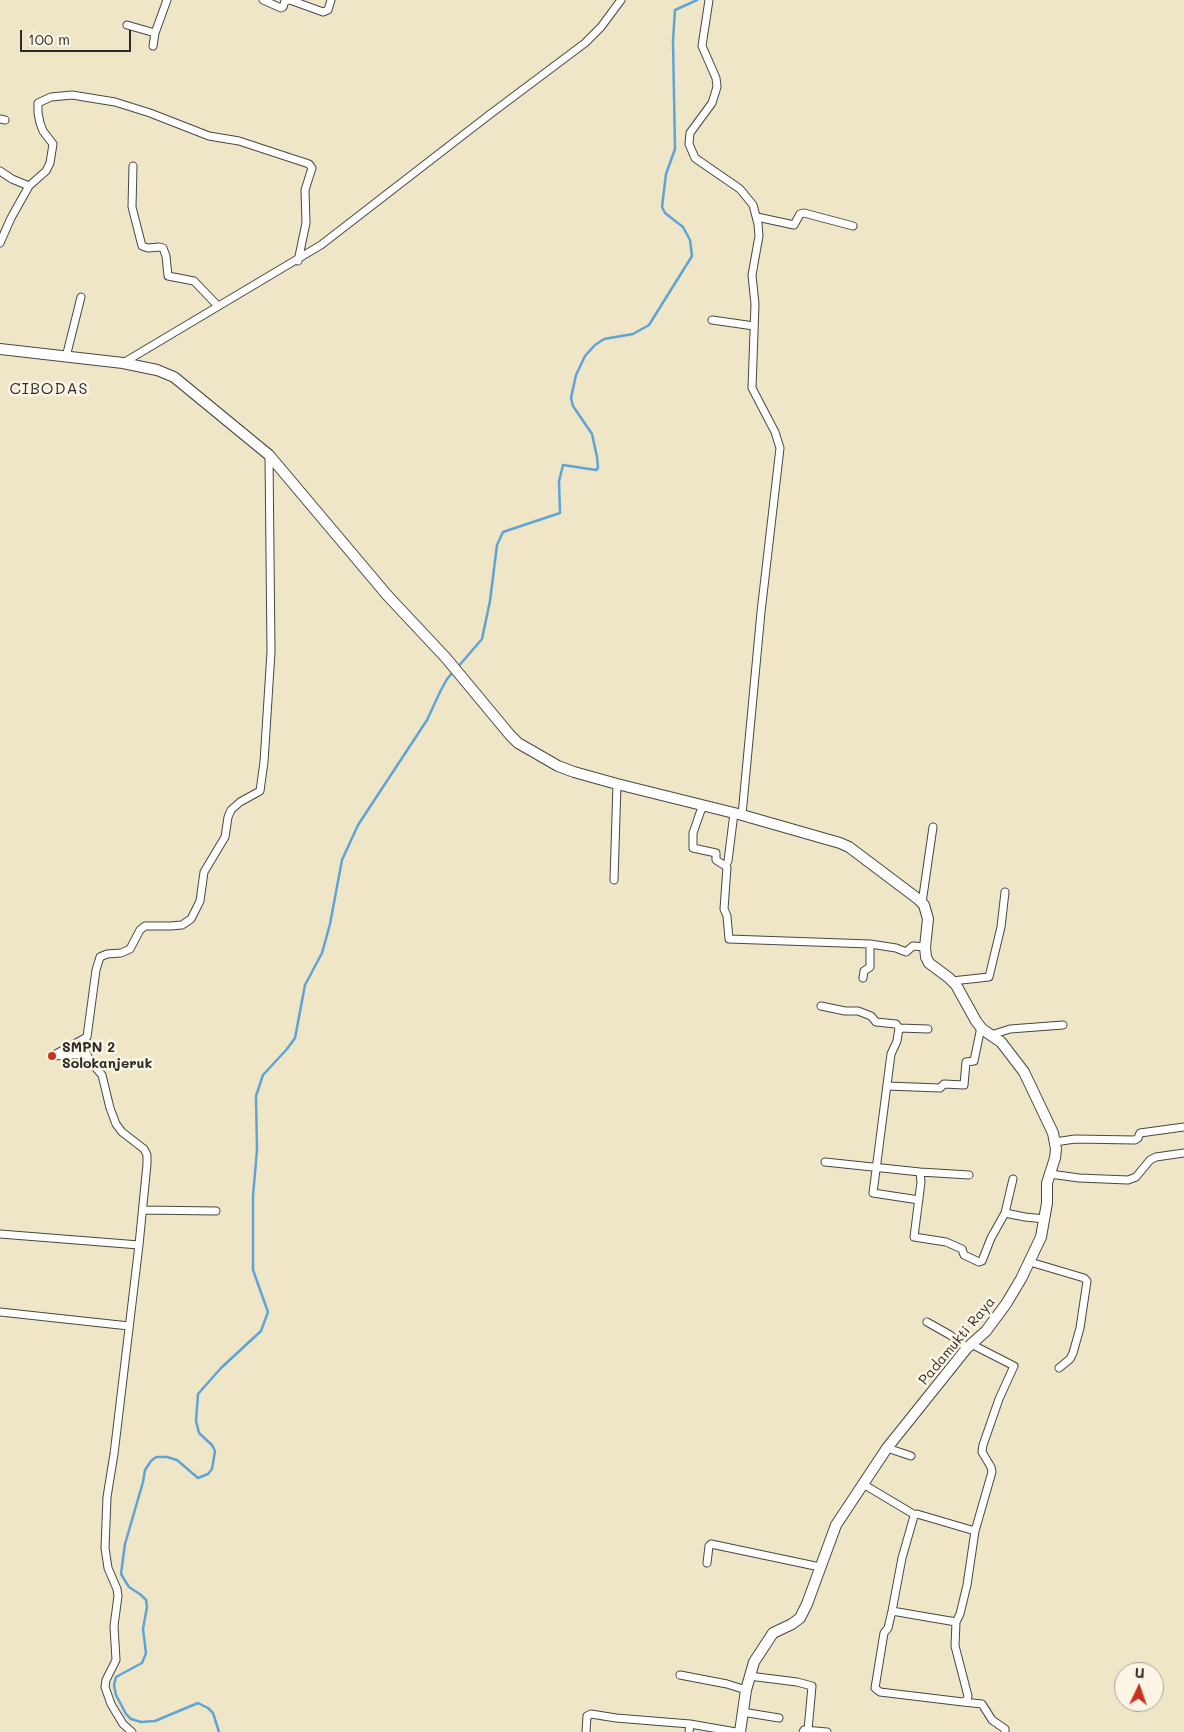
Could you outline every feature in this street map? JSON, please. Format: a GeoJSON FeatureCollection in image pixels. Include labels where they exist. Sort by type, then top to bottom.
{"type":"FeatureCollection","features":[{"type":"Feature","properties":{"kind":"street"},"geometry":{"type":"LineString","coordinates":[[153,46],[167,0]]}},
{"type":"Feature","properties":{"kind":"street"},"geometry":{"type":"LineString","coordinates":[[263,0],[281,8],[285,1],[289,0],[323,12],[328,10],[331,0]]}},
{"type":"Feature","properties":{"kind":"street"},"geometry":{"type":"LineString","coordinates":[[123,363],[298,260],[368,211],[489,114],[585,43],[601,27],[621,0]]}},
{"type":"Feature","properties":{"kind":"street"},"geometry":{"type":"LineString","coordinates":[[709,0],[702,46],[716,78],[717,87],[712,104],[690,133],[689,144],[692,153],[700,162],[746,194],[753,205],[759,236],[752,275],[755,304],[752,388],[775,432],[780,448],[738,814],[728,861]]}},
{"type":"Feature","properties":{"kind":"street"},"geometry":{"type":"LineString","coordinates":[[127,25],[156,33]]}},
{"type":"Feature","properties":{"kind":"street"},"geometry":{"type":"LineString","coordinates":[[0,243],[11,218],[29,186],[49,166],[53,149],[51,140],[40,123],[38,103],[51,97],[63,95],[115,102],[150,113],[209,136],[239,141],[311,165],[312,168],[305,190],[306,223],[298,260]]}},
{"type":"Feature","properties":{"kind":"street"},"geometry":{"type":"LineString","coordinates":[[133,166],[132,207],[142,246],[163,248],[166,256],[168,276],[194,281],[218,306]]}},
{"type":"Feature","properties":{"kind":"street"},"geometry":{"type":"LineString","coordinates":[[0,171],[12,179],[29,186]]}},
{"type":"Feature","properties":{"kind":"street"},"geometry":{"type":"LineString","coordinates":[[756,217],[794,225],[798,216],[804,213],[853,226]]}},
{"type":"Feature","properties":{"kind":"street"},"geometry":{"type":"LineString","coordinates":[[66,356],[81,297]]}},
{"type":"Feature","properties":{"kind":"street"},"geometry":{"type":"LineString","coordinates":[[712,320],[754,326]]}},
{"type":"Feature","properties":{"kind":"street"},"geometry":{"type":"LineString","coordinates":[[0,349],[123,363],[157,370],[174,377],[269,455],[386,595],[446,658],[518,743],[558,766],[617,784],[825,838],[850,847],[922,903]]}},
{"type":"Feature","properties":{"kind":"street"},"geometry":{"type":"LineString","coordinates":[[132,1732],[123,1724],[105,1687],[106,1680],[116,1660],[114,1626],[118,1596],[106,1558],[107,1497],[114,1454],[139,1246],[147,1154],[144,1148],[122,1132],[116,1124],[102,1075],[89,1060],[87,1054],[52,1056],[86,1037],[96,970],[100,957],[107,954],[121,953],[130,949],[140,930],[146,926],[182,925],[191,918],[200,902],[204,872],[225,837],[231,810],[240,802],[260,791],[264,762],[270,652],[269,455]]}},
{"type":"Feature","properties":{"kind":"street"},"geometry":{"type":"LineString","coordinates":[[614,880],[617,784]]}},
{"type":"Feature","properties":{"kind":"street"},"geometry":{"type":"LineString","coordinates":[[705,806],[701,810],[693,833],[694,848],[716,853],[716,860],[727,867],[724,909],[727,916],[728,938],[870,944],[896,948],[904,952],[907,952],[913,946],[925,947],[928,918],[922,903],[933,827]]}},
{"type":"Feature","properties":{"kind":"street"},"geometry":{"type":"LineString","coordinates":[[952,981],[989,977],[1001,927],[1005,892]]}},
{"type":"Feature","properties":{"kind":"street"},"geometry":{"type":"LineString","coordinates":[[863,978],[864,971],[870,967],[870,944]]}},
{"type":"Feature","properties":{"kind":"street","name":"Padamukti Raya"},"geometry":{"type":"LineString","coordinates":[[738,1732],[749,1676],[754,1662],[773,1633],[800,1618],[807,1604],[816,1565],[836,1525],[888,1448],[969,1346],[986,1332],[1006,1304],[1030,1262],[1041,1238],[1047,1202],[1046,1190],[1055,1158],[1053,1133],[1024,1072],[1001,1042],[981,1027],[968,1011],[952,981],[929,963],[925,947]]}},
{"type":"Feature","properties":{"kind":"street"},"geometry":{"type":"LineString","coordinates":[[821,1006],[845,1011],[858,1011],[877,1022],[883,1021],[896,1024],[899,1028],[928,1029]]}},
{"type":"Feature","properties":{"kind":"street"},"geometry":{"type":"LineString","coordinates":[[991,1035],[1010,1029],[1063,1025]]}},
{"type":"Feature","properties":{"kind":"street"},"geometry":{"type":"LineString","coordinates":[[887,1086],[941,1088],[944,1084],[964,1086],[966,1062],[974,1061],[981,1027]]}},
{"type":"Feature","properties":{"kind":"street"},"geometry":{"type":"LineString","coordinates":[[899,1028],[892,1051],[873,1193],[919,1200]]}},
{"type":"Feature","properties":{"kind":"street"},"geometry":{"type":"LineString","coordinates":[[1055,1142],[1075,1138],[1135,1140],[1140,1133],[1184,1127]]}},
{"type":"Feature","properties":{"kind":"street"},"geometry":{"type":"LineString","coordinates":[[1050,1174],[1079,1178],[1128,1180],[1136,1177],[1150,1160],[1156,1157],[1184,1153]]}},
{"type":"Feature","properties":{"kind":"street"},"geometry":{"type":"LineString","coordinates":[[825,1162],[968,1175]]}},
{"type":"Feature","properties":{"kind":"street"},"geometry":{"type":"LineString","coordinates":[[920,1172],[921,1182],[914,1237],[946,1242],[962,1249],[964,1255],[978,1262],[982,1261],[991,1238],[1005,1213],[1013,1178]]}},
{"type":"Feature","properties":{"kind":"street"},"geometry":{"type":"LineString","coordinates":[[143,1210],[216,1212]]}},
{"type":"Feature","properties":{"kind":"street"},"geometry":{"type":"LineString","coordinates":[[1005,1213],[1045,1218]]}},
{"type":"Feature","properties":{"kind":"street"},"geometry":{"type":"LineString","coordinates":[[0,1234],[139,1246]]}},
{"type":"Feature","properties":{"kind":"street"},"geometry":{"type":"LineString","coordinates":[[1030,1262],[1084,1278],[1087,1281],[1080,1328],[1073,1353],[1070,1359],[1059,1368]]}},
{"type":"Feature","properties":{"kind":"street"},"geometry":{"type":"LineString","coordinates":[[0,1312],[129,1326]]}},
{"type":"Feature","properties":{"kind":"street"},"geometry":{"type":"LineString","coordinates":[[927,1322],[969,1346],[1014,1366],[983,1445],[982,1452],[992,1467],[992,1472],[974,1531],[967,1585],[960,1614],[956,1622],[955,1646],[968,1696],[967,1700],[963,1702]]}},
{"type":"Feature","properties":{"kind":"street"},"geometry":{"type":"LineString","coordinates":[[888,1448],[911,1456]]}},
{"type":"Feature","properties":{"kind":"street"},"geometry":{"type":"LineString","coordinates":[[863,1484],[916,1514],[974,1531]]}},
{"type":"Feature","properties":{"kind":"street"},"geometry":{"type":"LineString","coordinates":[[916,1514],[902,1558],[888,1628],[884,1633],[875,1688],[880,1692],[982,1704],[992,1720],[1005,1729],[1005,1732]]}},
{"type":"Feature","properties":{"kind":"street"},"geometry":{"type":"LineString","coordinates":[[707,1563],[709,1546],[712,1544],[816,1565]]}},
{"type":"Feature","properties":{"kind":"street"},"geometry":{"type":"LineString","coordinates":[[892,1611],[956,1622]]}},
{"type":"Feature","properties":{"kind":"street"},"geometry":{"type":"LineString","coordinates":[[680,1675],[727,1684],[746,1690]]}},
{"type":"Feature","properties":{"kind":"street"},"geometry":{"type":"LineString","coordinates":[[749,1676],[797,1682],[812,1686],[805,1731],[827,1732]]}},
{"type":"Feature","properties":{"kind":"street"},"geometry":{"type":"LineString","coordinates":[[742,1712],[779,1718]]}},
{"type":"Feature","properties":{"kind":"street"},"geometry":{"type":"LineString","coordinates":[[586,1732],[587,1716],[591,1714],[690,1728],[738,1732]]}},
{"type":"Feature","properties":{"kind":"waterway"},"geometry":{"type":"LineString","coordinates":[[457,668],[482,639],[490,601],[497,545],[503,532],[560,513],[559,481],[563,465],[596,470],[598,468],[592,434],[573,406],[571,398],[576,375],[585,356],[595,345],[604,339],[633,334],[649,325],[692,256],[690,240],[683,227],[665,213],[662,207],[666,174],[675,149],[673,41],[675,10],[697,0]]}},
{"type":"Feature","properties":{"kind":"waterway"},"geometry":{"type":"LineString","coordinates":[[219,1732],[213,1713],[198,1703],[155,1721],[141,1722],[131,1719],[126,1714],[116,1695],[114,1685],[116,1677],[142,1663],[146,1653],[143,1629],[147,1607],[146,1600],[129,1587],[121,1574],[125,1544],[145,1470],[151,1461],[156,1457],[167,1457],[177,1460],[198,1478],[208,1474],[212,1469],[215,1451],[212,1445],[199,1433],[196,1421],[198,1394],[221,1368],[261,1331],[268,1312],[253,1270],[253,1196],[257,1150],[256,1096],[263,1075],[295,1038],[305,985],[322,953],[330,924],[342,860],[358,825],[427,720],[447,679],[453,672]]}},
{"type":"Feature","properties":{"kind":"place","name":"SMPN 2 Solokanjeruk"},"geometry":{"type":"Point","coordinates":[52,1056]}},
{"type":"Feature","properties":{"kind":"district","name":"CIBODAS"},"geometry":{"type":"Point","coordinates":[49,389]}}]}
